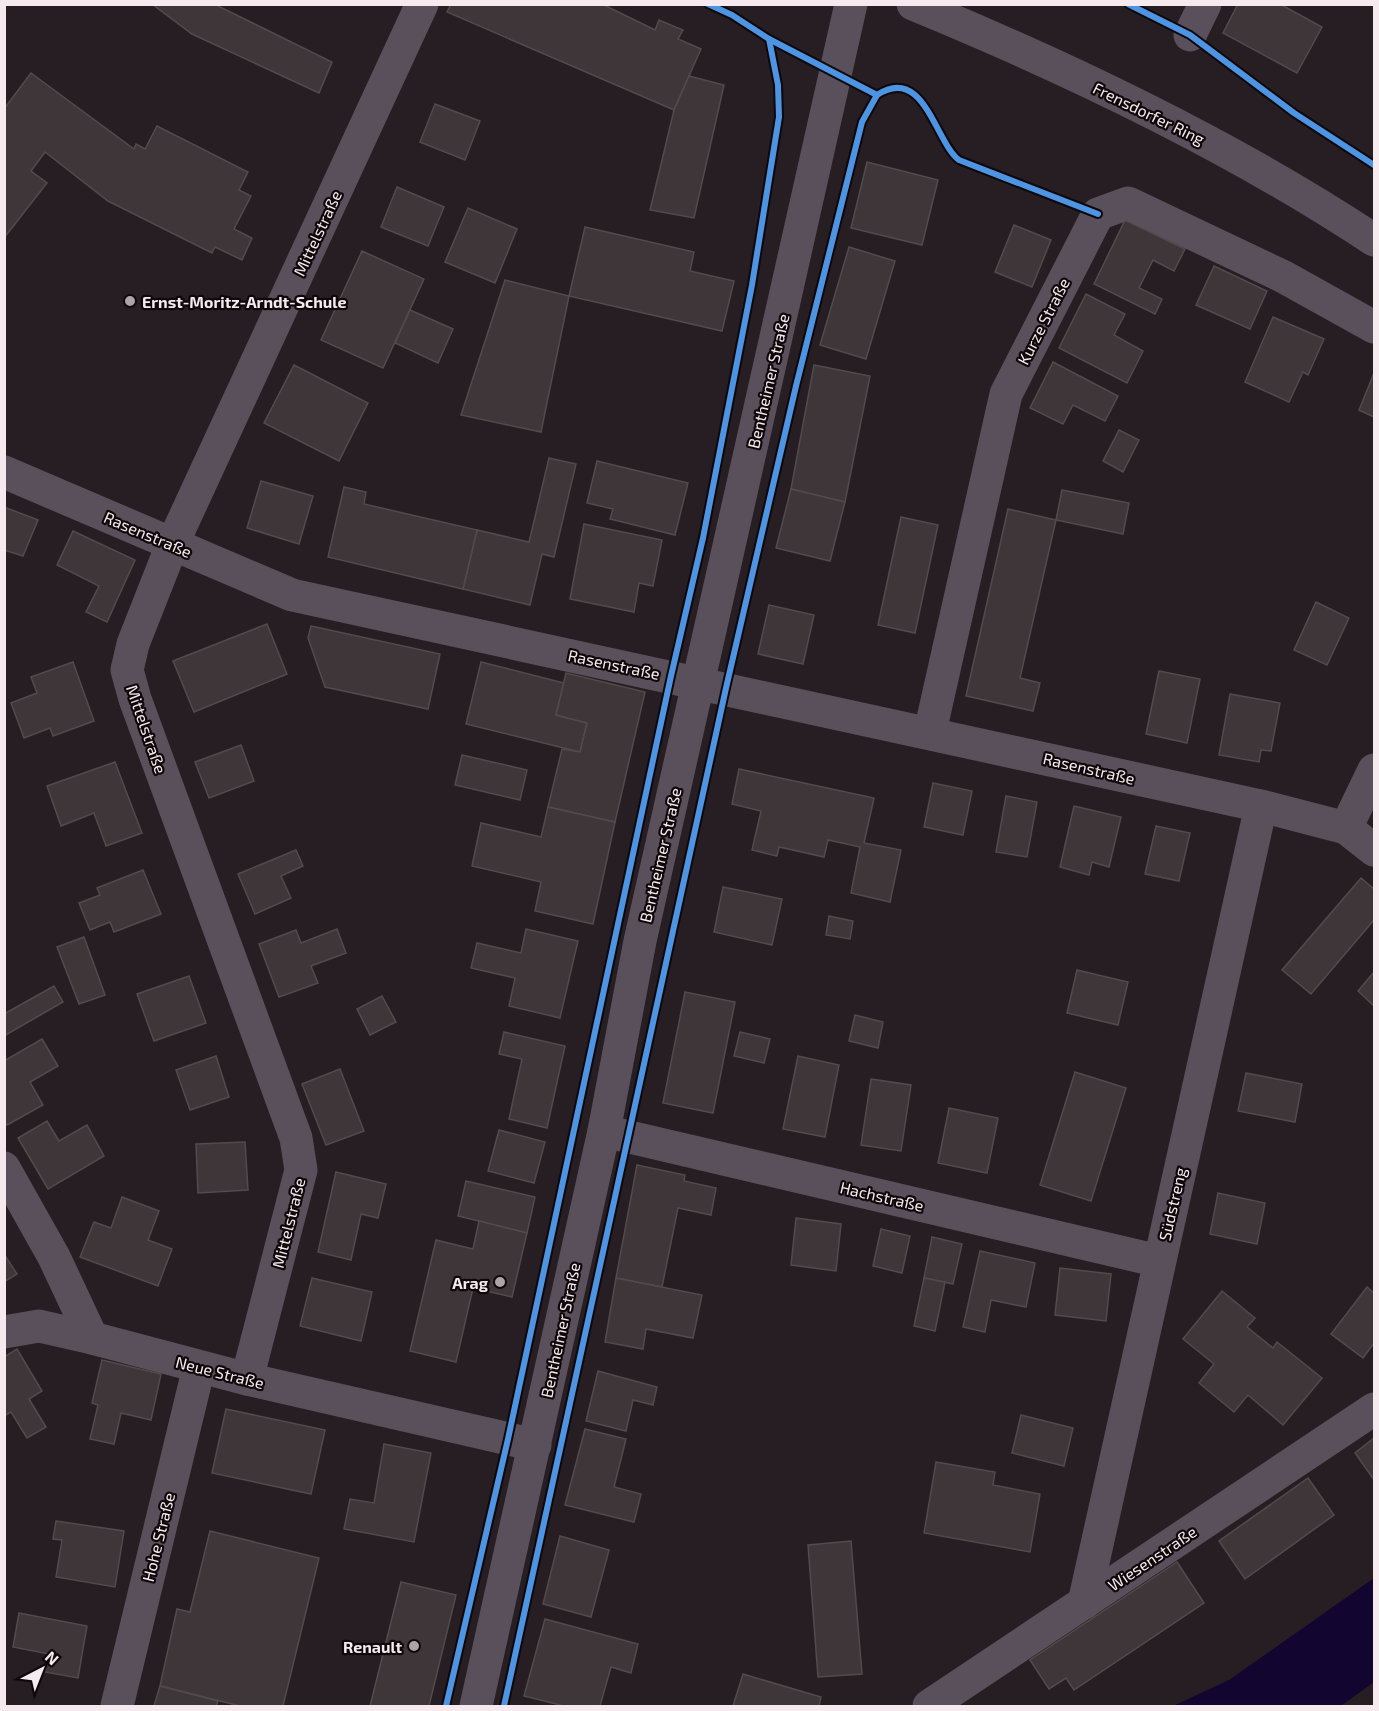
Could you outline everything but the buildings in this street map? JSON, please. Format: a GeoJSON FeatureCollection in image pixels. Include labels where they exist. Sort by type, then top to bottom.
{"type":"FeatureCollection","features":[{"type":"Feature","properties":{"kind":"street","name":"Mittelstraße"},"geometry":{"type":"LineString","coordinates":[[247,1379],[301,1170],[296,1138],[135,699],[127,670],[133,644],[172,545],[422,4]]}},
{"type":"Feature","properties":{"kind":"street","name":"Bentheimer Straße"},"geometry":{"type":"LineString","coordinates":[[476,1707],[604,1131],[640,941],[851,4]]}},
{"type":"Feature","properties":{"kind":"street","name":"Frensdorfer Ring"},"geometry":{"type":"LineString","coordinates":[[913,4],[1054,67],[1218,146],[1269,174],[1374,240]]}},
{"type":"Feature","properties":{"kind":"street"},"geometry":{"type":"LineString","coordinates":[[1190,35],[1205,4]]}},
{"type":"Feature","properties":{"kind":"street","name":"Kurze Straße"},"geometry":{"type":"LineString","coordinates":[[930,732],[1006,394],[1098,214],[1128,202],[1284,277],[1374,327]]}},
{"type":"Feature","properties":{"kind":"street","name":"Rasenstraße"},"geometry":{"type":"LineString","coordinates":[[4,472],[292,594],[1261,806],[1346,828],[1374,850]]}},
{"type":"Feature","properties":{"kind":"street"},"geometry":{"type":"LineString","coordinates":[[1346,828],[1374,770]]}},
{"type":"Feature","properties":{"kind":"street","name":"Südstreng"},"geometry":{"type":"LineString","coordinates":[[1084,1603],[1261,806]]}},
{"type":"Feature","properties":{"kind":"street","name":"Hachstraße"},"geometry":{"type":"LineString","coordinates":[[604,1131],[1159,1261]]}},
{"type":"Feature","properties":{"kind":"street"},"geometry":{"type":"LineString","coordinates":[[4,1168],[54,1257],[92,1338]]}},
{"type":"Feature","properties":{"kind":"street","name":"Neue Straße"},"geometry":{"type":"LineString","coordinates":[[4,1332],[39,1326],[247,1379],[535,1445]]}},
{"type":"Feature","properties":{"kind":"street","name":"Hohe Straße"},"geometry":{"type":"LineString","coordinates":[[117,1707],[199,1367]]}},
{"type":"Feature","properties":{"kind":"street","name":"Wiesenstraße"},"geometry":{"type":"LineString","coordinates":[[929,1707],[1374,1409]]}},
{"type":"Feature","properties":{"kind":"shaded area"},"geometry":{"type":"Polygon","coordinates":[[[1374,1578],[1374,1682],[1341,1706],[1173,1706],[1229,1680],[1374,1578]]]}},
{"type":"Feature","properties":{"kind":"cycle path"},"geometry":{"type":"LineString","coordinates":[[446,1706],[508,1439],[671,676],[703,538],[752,285],[779,117],[778,85],[769,39],[732,15],[708,4]]}},
{"type":"Feature","properties":{"kind":"cycle path"},"geometry":{"type":"LineString","coordinates":[[1128,4],[1190,35],[1294,113],[1374,165]]}},
{"type":"Feature","properties":{"kind":"cycle path"},"geometry":{"type":"LineString","coordinates":[[769,39],[877,95],[893,88],[906,90],[917,97],[927,109],[951,151],[959,160],[1098,214]]}},
{"type":"Feature","properties":{"kind":"cycle path"},"geometry":{"type":"LineString","coordinates":[[504,1706],[726,688],[796,386],[862,122],[877,95]]}},
{"type":"Feature","properties":{"kind":"place","name":"Ernst-Moritz-Arndt-Schule"},"geometry":{"type":"Point","coordinates":[130,301]}},
{"type":"Feature","properties":{"kind":"place","name":"Arag"},"geometry":{"type":"Point","coordinates":[500,1282]}},
{"type":"Feature","properties":{"kind":"place","name":"Renault"},"geometry":{"type":"Point","coordinates":[414,1646]}}]}
